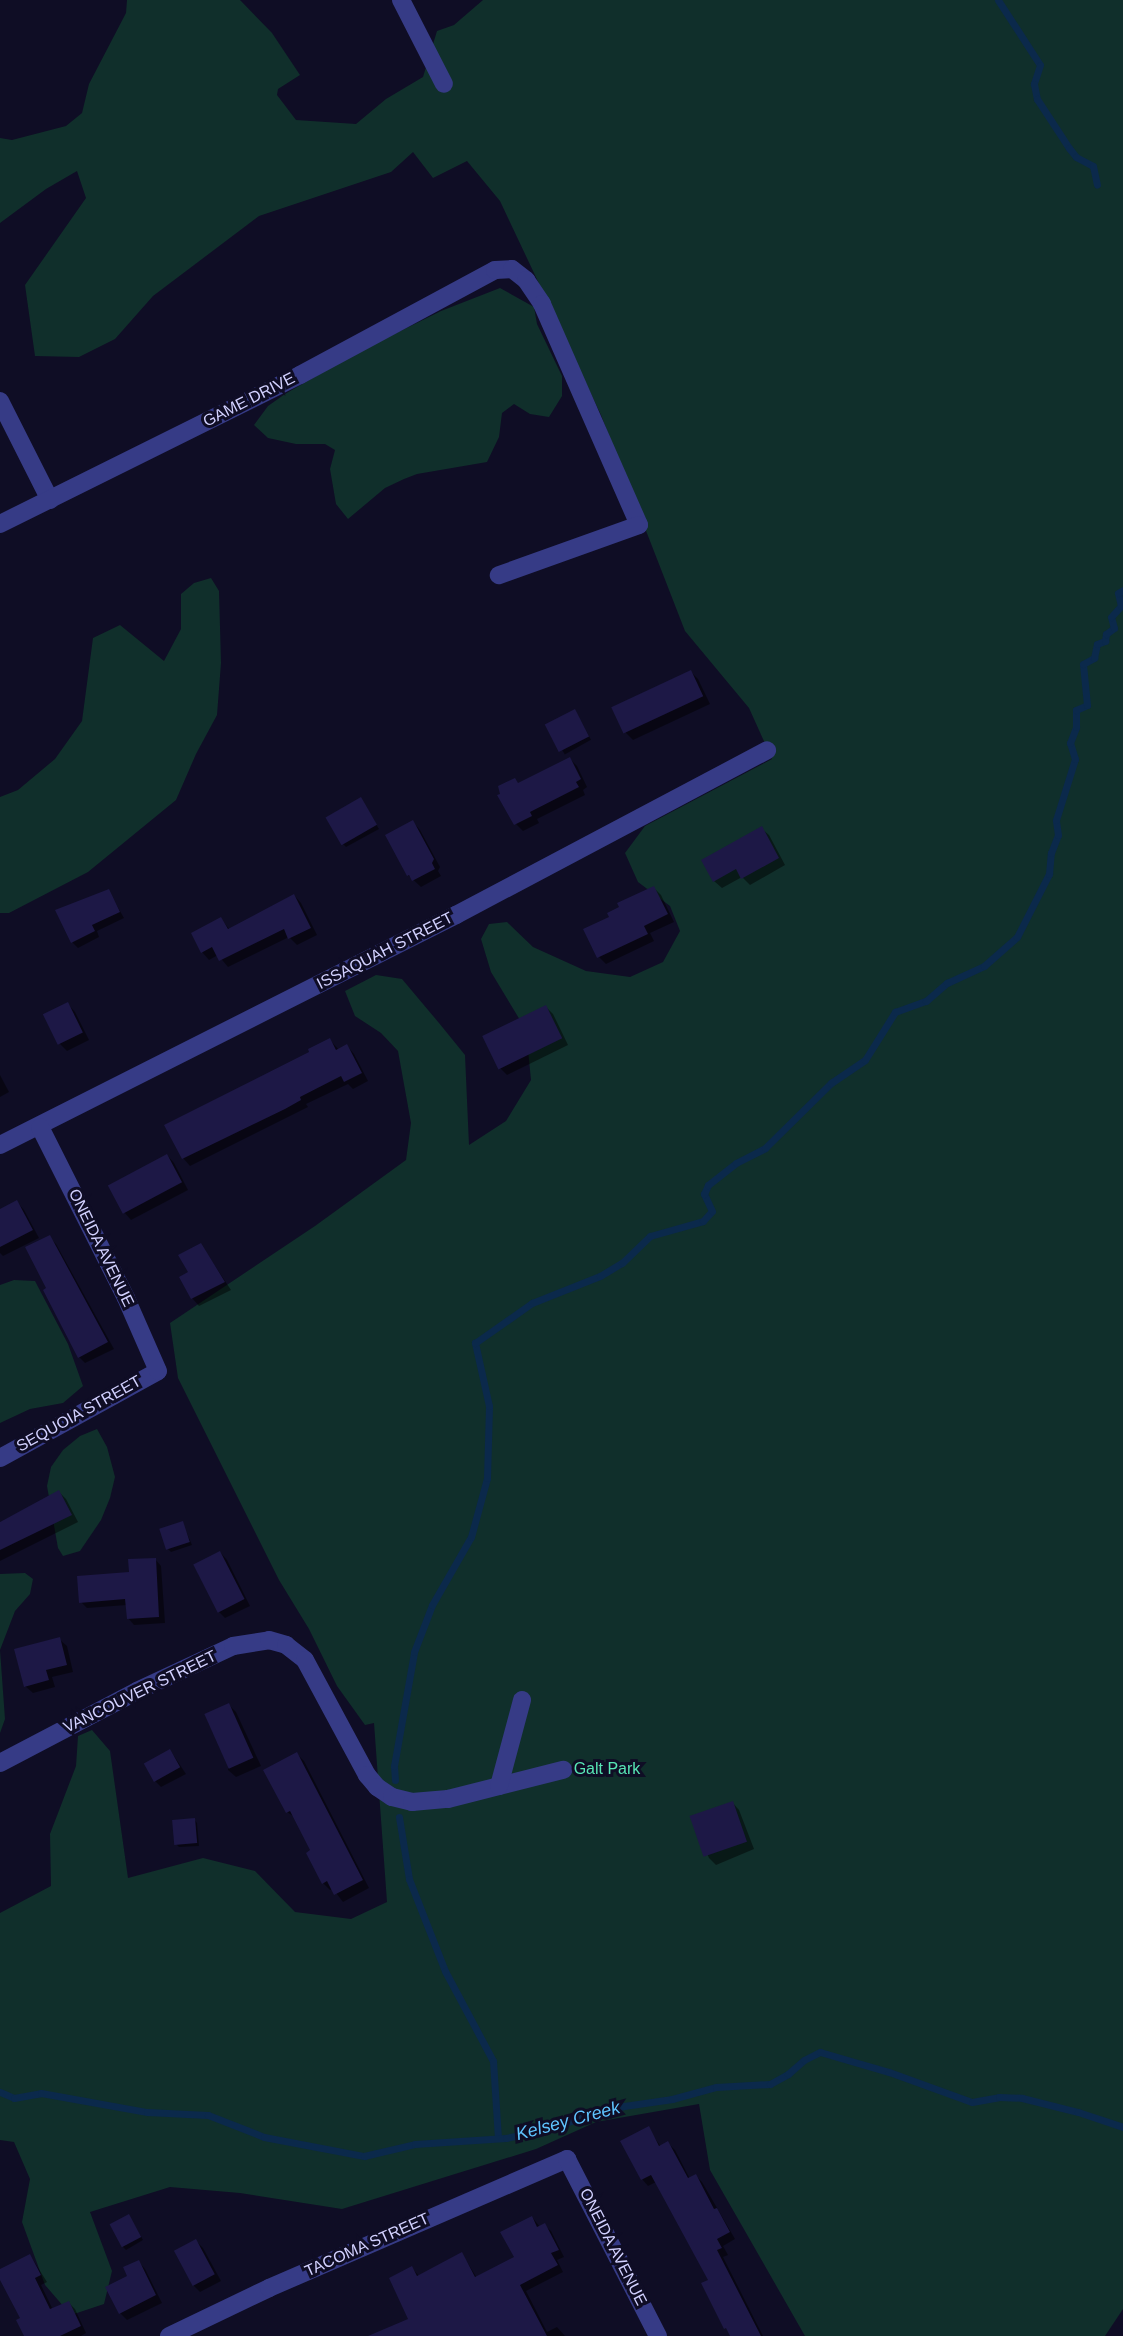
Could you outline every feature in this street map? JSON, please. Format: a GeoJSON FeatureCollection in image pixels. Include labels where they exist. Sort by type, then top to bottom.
{"type":"FeatureCollection","features":[{"type":"Feature","properties":{"kind":"street"},"geometry":{"type":"LineString","coordinates":[[401,0],[444,84]]}},
{"type":"Feature","properties":{"kind":"street","name":"GAME DRIVE"},"geometry":{"type":"LineString","coordinates":[[0,524],[300,375],[495,270],[512,269],[526,280],[542,304],[639,525],[499,575]]}},
{"type":"Feature","properties":{"kind":"street"},"geometry":{"type":"LineString","coordinates":[[0,401],[50,501]]}},
{"type":"Feature","properties":{"kind":"street","name":"ISSAQUAH STREET"},"geometry":{"type":"LineString","coordinates":[[0,1146],[456,915],[767,750]]}},
{"type":"Feature","properties":{"kind":"street","name":"ONEIDA AVENUE"},"geometry":{"type":"LineString","coordinates":[[40,1127],[126,1298],[158,1371]]}},
{"type":"Feature","properties":{"kind":"street","name":"SEQUOIA STREET"},"geometry":{"type":"LineString","coordinates":[[0,1458],[158,1371]]}},
{"type":"Feature","properties":{"kind":"street","name":"VANCOUVER STREET"},"geometry":{"type":"LineString","coordinates":[[0,1763],[137,1691],[233,1646],[269,1640],[286,1645],[305,1660],[315,1674],[358,1760],[376,1787],[392,1797],[412,1802],[448,1799],[499,1786]]}},
{"type":"Feature","properties":{"kind":"street"},"geometry":{"type":"LineString","coordinates":[[522,1700],[499,1786],[563,1770]]}},
{"type":"Feature","properties":{"kind":"street","name":"ONEIDA AVENUE"},"geometry":{"type":"LineString","coordinates":[[567,2159],[658,2336]]}},
{"type":"Feature","properties":{"kind":"street","name":"TACOMA STREET"},"geometry":{"type":"LineString","coordinates":[[169,2336],[269,2288],[567,2159]]}},
{"type":"Feature","properties":{"kind":"green space","name":"Galt Park"},"geometry":{"type":"Polygon","coordinates":[[[127,0],[240,0],[272,33],[300,75],[278,89],[277,95],[296,120],[356,124],[386,99],[423,77],[437,31],[454,25],[483,0],[1123,0],[1123,2309],[1105,2336],[805,2336],[710,2170],[699,2104],[596,2122],[536,2149],[342,2209],[240,2193],[170,2187],[90,2212],[112,2271],[104,2304],[71,2315],[45,2285],[22,2222],[30,2179],[14,2142],[0,2140],[0,1913],[51,1886],[50,1834],[76,1766],[78,1736],[92,1730],[110,1751],[128,1878],[203,1858],[255,1871],[295,1912],[351,1919],[387,1902],[374,1723],[365,1725],[337,1686],[309,1629],[279,1580],[178,1378],[170,1323],[315,1226],[406,1160],[411,1123],[398,1051],[381,1033],[355,1016],[345,991],[376,975],[402,979],[465,1055],[469,1145],[506,1121],[531,1080],[526,1030],[491,972],[481,939],[489,924],[507,922],[533,947],[586,971],[630,977],[663,962],[680,931],[670,906],[638,882],[625,853],[645,826],[772,759],[749,708],[685,631],[601,415],[500,201],[467,161],[433,178],[413,152],[391,172],[259,216],[153,296],[115,339],[79,357],[35,356],[25,285],[86,198],[77,171],[46,189],[0,223],[0,138],[12,140],[66,126],[82,113],[89,84],[126,13],[127,0]]]}},
{"type":"Feature","properties":{"kind":"green space"},"geometry":{"type":"Polygon","coordinates":[[[500,288],[534,307],[537,324],[562,376],[562,396],[549,417],[530,414],[514,404],[502,413],[499,437],[487,462],[417,474],[404,479],[385,488],[348,519],[336,504],[330,469],[335,450],[325,444],[296,444],[268,438],[254,425],[268,406],[285,394],[358,352],[441,311],[500,288]]]}},
{"type":"Feature","properties":{"kind":"green space"},"geometry":{"type":"Polygon","coordinates":[[[211,578],[219,591],[221,663],[217,715],[196,754],[176,800],[88,872],[9,913],[0,913],[0,797],[18,790],[55,759],[82,721],[93,638],[120,625],[164,661],[181,629],[181,594],[194,583],[211,578]]]}},
{"type":"Feature","properties":{"kind":"green space"},"geometry":{"type":"Polygon","coordinates":[[[14,1280],[35,1281],[68,1344],[83,1386],[63,1403],[30,1409],[0,1423],[0,1285],[14,1280]]]}},
{"type":"Feature","properties":{"kind":"green space"},"geometry":{"type":"Polygon","coordinates":[[[97,1429],[107,1447],[115,1477],[110,1498],[101,1520],[80,1551],[63,1556],[58,1548],[47,1486],[51,1467],[63,1450],[80,1436],[97,1429]]]}},
{"type":"Feature","properties":{"kind":"green space"},"geometry":{"type":"Polygon","coordinates":[[[25,1573],[33,1579],[30,1594],[15,1611],[0,1650],[0,1574],[25,1573]]]}},
{"type":"Feature","properties":{"kind":"green space"},"geometry":{"type":"Polygon","coordinates":[[[0,1650],[5,1719],[0,1733],[0,1650]]]}},
{"type":"Feature","properties":{"kind":"building"},"geometry":{"type":"Polygon","coordinates":[[[691,670],[703,696],[624,733],[611,707],[691,670]]]}},
{"type":"Feature","properties":{"kind":"building"},"geometry":{"type":"Polygon","coordinates":[[[575,709],[589,737],[559,752],[545,724],[575,709]]]}},
{"type":"Feature","properties":{"kind":"building"},"geometry":{"type":"Polygon","coordinates":[[[570,757],[581,779],[576,782],[579,787],[530,812],[532,816],[514,825],[497,795],[500,794],[498,786],[515,778],[518,783],[570,757]]]}},
{"type":"Feature","properties":{"kind":"building"},"geometry":{"type":"Polygon","coordinates":[[[361,797],[377,825],[341,845],[325,818],[361,797]]]}},
{"type":"Feature","properties":{"kind":"building"},"geometry":{"type":"Polygon","coordinates":[[[413,820],[434,859],[432,863],[435,869],[412,881],[385,835],[413,820]]]}},
{"type":"Feature","properties":{"kind":"building"},"geometry":{"type":"Polygon","coordinates":[[[762,826],[779,858],[741,879],[736,869],[713,882],[701,860],[762,826]]]}},
{"type":"Feature","properties":{"kind":"building"},"geometry":{"type":"Polygon","coordinates":[[[654,886],[668,914],[644,926],[648,934],[597,958],[583,929],[609,917],[607,913],[619,907],[617,903],[654,886]]]}},
{"type":"Feature","properties":{"kind":"building"},"geometry":{"type":"Polygon","coordinates":[[[109,889],[120,912],[92,925],[95,931],[71,943],[55,910],[109,889]]]}},
{"type":"Feature","properties":{"kind":"building"},"geometry":{"type":"Polygon","coordinates":[[[294,894],[311,928],[288,939],[284,929],[219,961],[212,947],[201,953],[191,933],[221,917],[228,929],[294,894]]]}},
{"type":"Feature","properties":{"kind":"building"},"geometry":{"type":"Polygon","coordinates":[[[68,1002],[83,1033],[58,1045],[43,1014],[68,1002]]]}},
{"type":"Feature","properties":{"kind":"building"},"geometry":{"type":"Polygon","coordinates":[[[546,1005],[562,1038],[498,1069],[482,1036],[546,1005]]]}},
{"type":"Feature","properties":{"kind":"building"},"geometry":{"type":"Polygon","coordinates":[[[330,1038],[336,1050],[347,1044],[362,1073],[344,1082],[341,1076],[300,1097],[301,1100],[285,1109],[182,1159],[164,1125],[309,1052],[308,1049],[330,1038]]]}},
{"type":"Feature","properties":{"kind":"building"},"geometry":{"type":"Polygon","coordinates":[[[167,1154],[182,1182],[123,1214],[108,1185],[167,1154]]]}},
{"type":"Feature","properties":{"kind":"building"},"geometry":{"type":"Polygon","coordinates":[[[17,1200],[33,1230],[0,1247],[0,1209],[17,1200]]]}},
{"type":"Feature","properties":{"kind":"building"},"geometry":{"type":"Polygon","coordinates":[[[50,1235],[108,1342],[78,1358],[43,1290],[46,1288],[25,1247],[50,1235]]]}},
{"type":"Feature","properties":{"kind":"building"},"geometry":{"type":"Polygon","coordinates":[[[201,1243],[225,1282],[191,1299],[179,1277],[188,1272],[178,1255],[201,1243]]]}},
{"type":"Feature","properties":{"kind":"building"},"geometry":{"type":"Polygon","coordinates":[[[59,1490],[72,1515],[0,1550],[0,1522],[59,1490]]]}},
{"type":"Feature","properties":{"kind":"building"},"geometry":{"type":"Polygon","coordinates":[[[183,1521],[190,1542],[166,1550],[159,1529],[183,1521]]]}},
{"type":"Feature","properties":{"kind":"building"},"geometry":{"type":"Polygon","coordinates":[[[220,1551],[245,1599],[218,1613],[193,1565],[220,1551]]]}},
{"type":"Feature","properties":{"kind":"building"},"geometry":{"type":"Polygon","coordinates":[[[156,1558],[159,1617],[127,1619],[125,1599],[79,1603],[77,1576],[129,1572],[128,1559],[156,1558]]]}},
{"type":"Feature","properties":{"kind":"building"},"geometry":{"type":"Polygon","coordinates":[[[60,1637],[67,1665],[46,1670],[49,1680],[24,1687],[14,1649],[60,1637]]]}},
{"type":"Feature","properties":{"kind":"building"},"geometry":{"type":"Polygon","coordinates":[[[229,1703],[253,1758],[229,1769],[204,1714],[229,1703]]]}},
{"type":"Feature","properties":{"kind":"building"},"geometry":{"type":"Polygon","coordinates":[[[170,1749],[180,1767],[154,1782],[144,1764],[170,1749]]]}},
{"type":"Feature","properties":{"kind":"building"},"geometry":{"type":"Polygon","coordinates":[[[297,1752],[363,1880],[334,1895],[327,1881],[322,1884],[306,1853],[310,1850],[290,1811],[286,1813],[263,1770],[297,1752]]]}},
{"type":"Feature","properties":{"kind":"building"},"geometry":{"type":"Polygon","coordinates":[[[733,1801],[747,1842],[704,1857],[690,1816],[733,1801]]]}},
{"type":"Feature","properties":{"kind":"building"},"geometry":{"type":"Polygon","coordinates":[[[195,1818],[197,1843],[174,1845],[172,1820],[195,1818]]]}},
{"type":"Feature","properties":{"kind":"building"},"geometry":{"type":"Polygon","coordinates":[[[649,2126],[659,2146],[668,2141],[688,2178],[696,2174],[714,2209],[717,2208],[730,2232],[717,2239],[722,2248],[717,2250],[761,2336],[730,2336],[726,2328],[724,2329],[701,2283],[708,2280],[651,2175],[641,2180],[620,2141],[649,2126]]]}},
{"type":"Feature","properties":{"kind":"building"},"geometry":{"type":"Polygon","coordinates":[[[129,2214],[141,2237],[122,2247],[110,2224],[129,2214]]]}},
{"type":"Feature","properties":{"kind":"building"},"geometry":{"type":"Polygon","coordinates":[[[532,2216],[537,2227],[545,2223],[559,2250],[551,2253],[558,2265],[520,2285],[547,2336],[368,2336],[408,2319],[389,2278],[412,2266],[417,2276],[462,2252],[475,2277],[514,2257],[500,2232],[532,2216]]]}},
{"type":"Feature","properties":{"kind":"building"},"geometry":{"type":"Polygon","coordinates":[[[196,2239],[215,2274],[193,2286],[174,2251],[196,2239]]]}},
{"type":"Feature","properties":{"kind":"building"},"geometry":{"type":"Polygon","coordinates":[[[30,2254],[41,2275],[35,2278],[50,2309],[69,2301],[81,2326],[60,2336],[24,2336],[16,2320],[20,2318],[0,2280],[0,2269],[30,2254]]]}},
{"type":"Feature","properties":{"kind":"building"},"geometry":{"type":"Polygon","coordinates":[[[139,2260],[156,2295],[119,2314],[105,2287],[127,2276],[123,2267],[139,2260]]]}},
{"type":"Feature","properties":{"kind":"waterway"},"geometry":{"type":"LineString","coordinates":[[998,0],[1040,65],[1034,84],[1037,99],[1076,157],[1093,166],[1097,185]]}},
{"type":"Feature","properties":{"kind":"waterway"},"geometry":{"type":"LineString","coordinates":[[395,1780],[394,1766],[414,1652],[432,1605],[471,1537],[487,1478],[489,1406],[475,1343],[532,1303],[600,1276],[622,1263],[650,1236],[703,1221],[712,1211],[704,1194],[708,1185],[736,1163],[765,1148],[831,1083],[865,1060],[895,1012],[926,1001],[947,983],[984,966],[1017,937],[1049,874],[1051,853],[1058,835],[1056,820],[1075,759],[1070,743],[1076,727],[1076,710],[1087,705],[1083,664],[1094,658],[1097,644],[1105,641],[1106,634],[1114,628],[1111,617],[1121,606],[1118,593],[1123,590]]}},
{"type":"Feature","properties":{"kind":"waterway"},"geometry":{"type":"LineString","coordinates":[[399,1817],[409,1879],[445,1971],[493,2061],[498,2138]]}},
{"type":"Feature","properties":{"kind":"waterway","name":"Kelsey Creek"},"geometry":{"type":"LineString","coordinates":[[0,2092],[14,2098],[41,2093],[147,2112],[208,2115],[264,2137],[364,2156],[415,2144],[506,2138],[552,2128],[590,2114],[672,2099],[716,2087],[770,2084],[788,2074],[804,2060],[820,2052],[889,2072],[972,2102],[999,2097],[1022,2098],[1078,2112],[1123,2127]]}}]}
